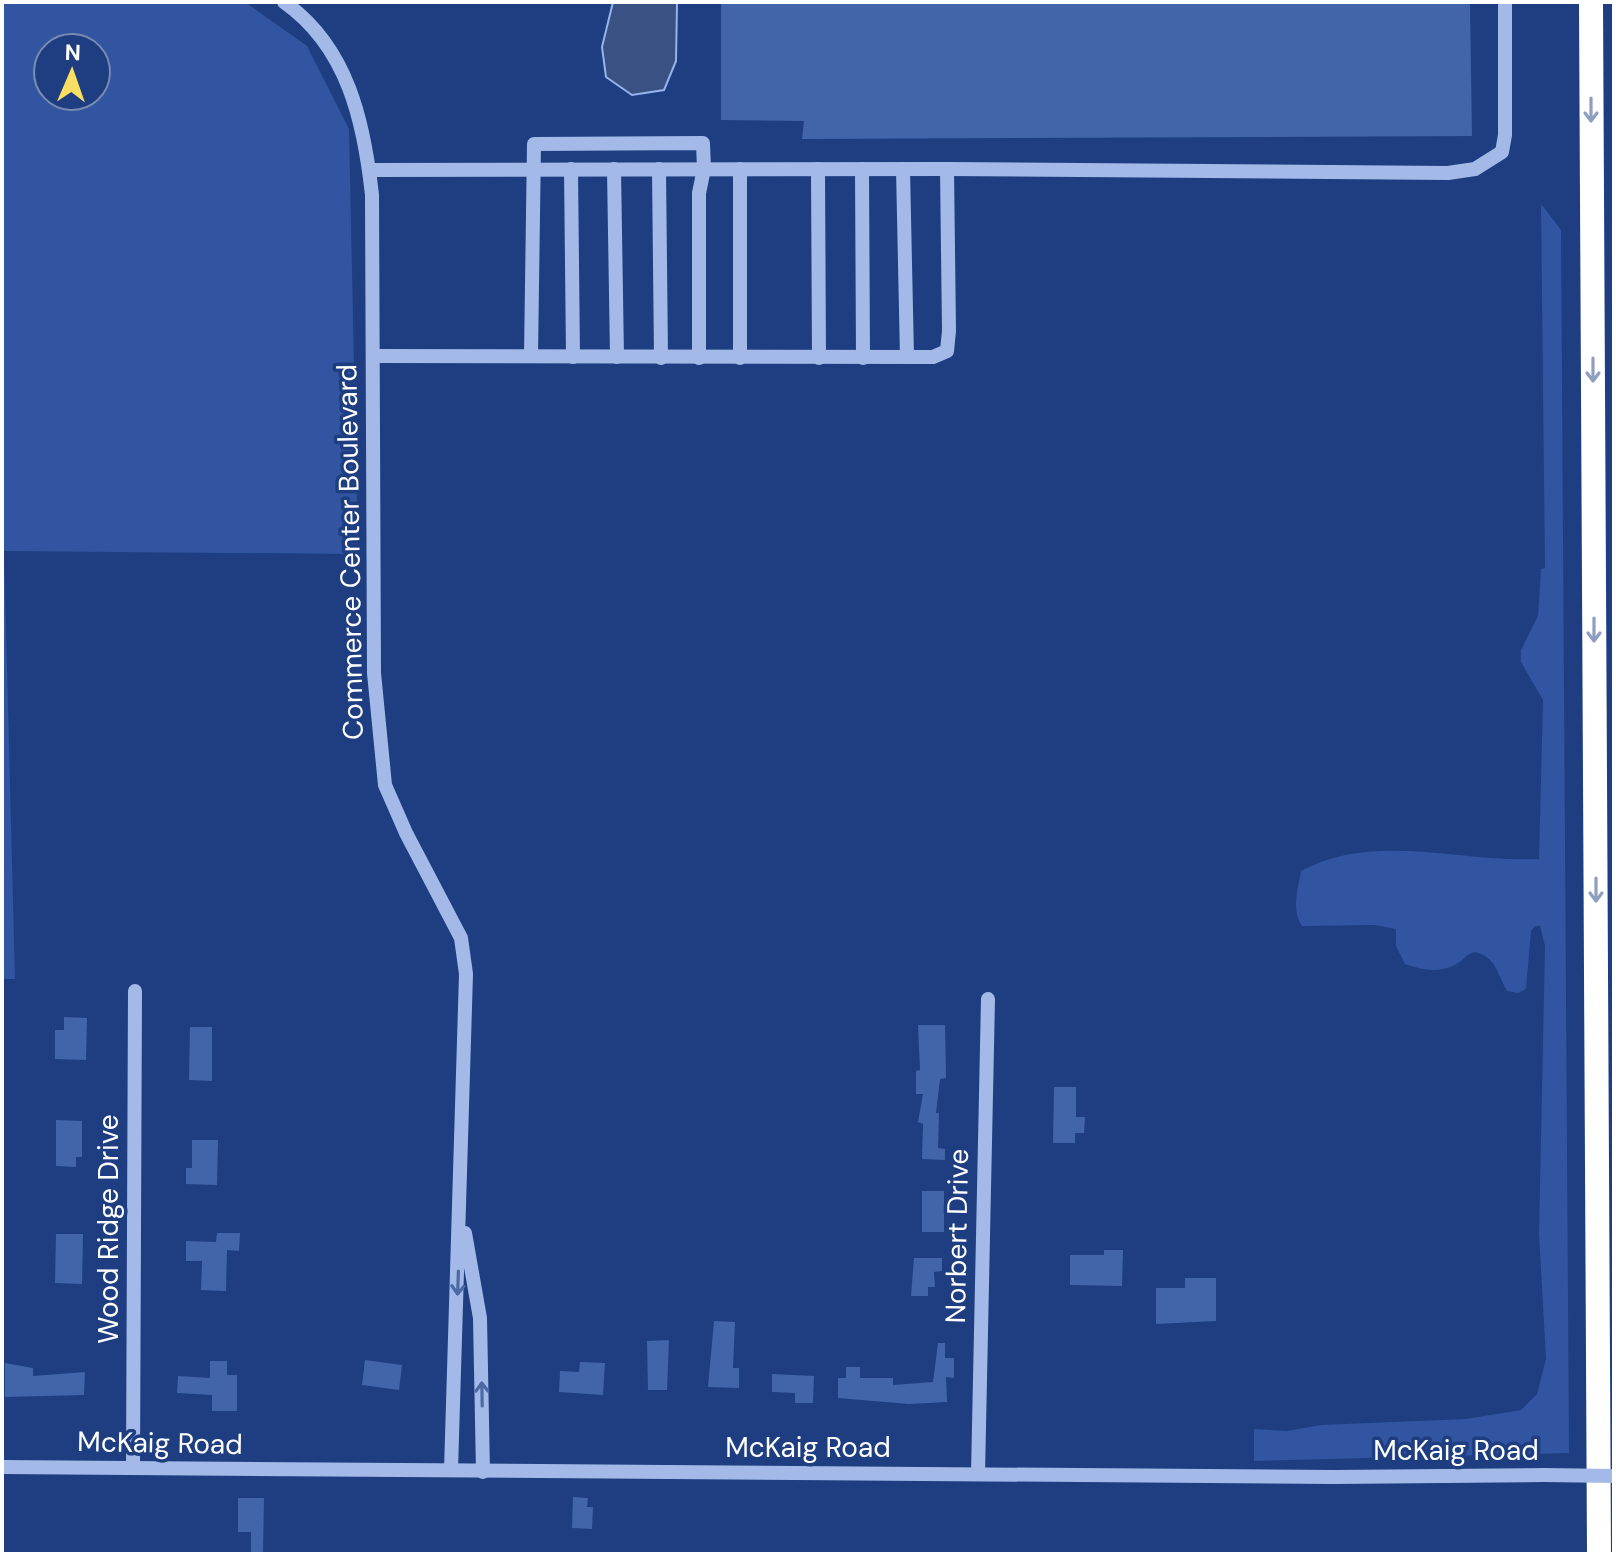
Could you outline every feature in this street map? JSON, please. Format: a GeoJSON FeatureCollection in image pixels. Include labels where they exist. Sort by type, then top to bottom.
{"type":"FeatureCollection","features":[{"type":"Feature","properties":{"kind":"highway"},"geometry":{"type":"LineString","coordinates":[[1591,2],[1599,1554]]}},
{"type":"Feature","properties":{"kind":"street"},"geometry":{"type":"LineString","coordinates":[[370,170],[947,169],[1432,173],[1475,169],[1502,152],[1505,135],[1505,2]]}},
{"type":"Feature","properties":{"kind":"street","name":"Commerce Center Boulevard"},"geometry":{"type":"LineString","coordinates":[[291,4],[328,46],[353,92],[366,138],[370,170],[373,356],[374,673],[379,743],[385,785],[406,833],[461,938],[467,1012],[451,1470]]}},
{"type":"Feature","properties":{"kind":"street"},"geometry":{"type":"LineString","coordinates":[[531,356],[534,144],[703,143],[704,169],[699,193],[699,358]]}},
{"type":"Feature","properties":{"kind":"street"},"geometry":{"type":"LineString","coordinates":[[571,169],[573,357]]}},
{"type":"Feature","properties":{"kind":"street"},"geometry":{"type":"LineString","coordinates":[[614,169],[617,357]]}},
{"type":"Feature","properties":{"kind":"street"},"geometry":{"type":"LineString","coordinates":[[659,169],[661,358]]}},
{"type":"Feature","properties":{"kind":"street"},"geometry":{"type":"LineString","coordinates":[[740,169],[740,358]]}},
{"type":"Feature","properties":{"kind":"street"},"geometry":{"type":"LineString","coordinates":[[818,169],[819,358]]}},
{"type":"Feature","properties":{"kind":"street"},"geometry":{"type":"LineString","coordinates":[[862,169],[863,358]]}},
{"type":"Feature","properties":{"kind":"street"},"geometry":{"type":"LineString","coordinates":[[903,169],[907,357]]}},
{"type":"Feature","properties":{"kind":"street"},"geometry":{"type":"LineString","coordinates":[[373,356],[933,357],[947,351],[947,169]]}},
{"type":"Feature","properties":{"kind":"street","name":"Wood Ridge Drive"},"geometry":{"type":"LineString","coordinates":[[133,1468],[135,991]]}},
{"type":"Feature","properties":{"kind":"street","name":"Norbert Drive"},"geometry":{"type":"LineString","coordinates":[[978,1474],[988,999]]}},
{"type":"Feature","properties":{"kind":"street","name":"Commerce Center Boulevard"},"geometry":{"type":"LineString","coordinates":[[460,1205],[480,1318],[483,1472]]}},
{"type":"Feature","properties":{"kind":"street","name":"McKaig Road"},"geometry":{"type":"LineString","coordinates":[[2,1467],[1614,1476]]}},
{"type":"Feature","properties":{"kind":"shaded area"},"geometry":{"type":"Polygon","coordinates":[[[2,2],[245,2],[307,46],[349,129],[358,554],[4,551],[15,979],[2,979],[2,2]]]}},
{"type":"Feature","properties":{"kind":"shaded area"},"geometry":{"type":"Polygon","coordinates":[[[613,2],[677,2],[676,61],[664,90],[632,95],[606,77],[602,47],[613,2]]]}},
{"type":"Feature","properties":{"kind":"shaded area"},"geometry":{"type":"Polygon","coordinates":[[[1541,204],[1561,230],[1569,1453],[1254,1461],[1254,1429],[1287,1431],[1321,1425],[1466,1419],[1521,1410],[1537,1394],[1546,1359],[1539,1234],[1545,946],[1540,926],[1535,926],[1531,931],[1526,989],[1518,993],[1507,991],[1496,967],[1488,958],[1475,952],[1445,969],[1418,968],[1405,964],[1396,946],[1396,929],[1374,925],[1302,926],[1296,906],[1301,871],[1329,859],[1358,853],[1388,851],[1539,859],[1543,700],[1521,662],[1521,650],[1538,616],[1541,569],[1545,568],[1541,204]]]}},
{"type":"Feature","properties":{"kind":"building"},"geometry":{"type":"Polygon","coordinates":[[[721,2],[1470,2],[1472,136],[802,139],[804,121],[721,120],[721,2]]]}},
{"type":"Feature","properties":{"kind":"building"},"geometry":{"type":"Polygon","coordinates":[[[64,1017],[87,1018],[86,1060],[55,1059],[55,1030],[64,1030],[64,1017]]]}},
{"type":"Feature","properties":{"kind":"building"},"geometry":{"type":"Polygon","coordinates":[[[918,1025],[945,1025],[946,1078],[940,1079],[936,1113],[939,1113],[938,1148],[945,1149],[945,1160],[922,1159],[923,1124],[918,1122],[923,1094],[916,1094],[916,1071],[920,1070],[918,1025]]]}},
{"type":"Feature","properties":{"kind":"building"},"geometry":{"type":"Polygon","coordinates":[[[190,1027],[212,1027],[212,1081],[189,1080],[190,1027]]]}},
{"type":"Feature","properties":{"kind":"building"},"geometry":{"type":"Polygon","coordinates":[[[1054,1087],[1076,1087],[1076,1117],[1085,1117],[1084,1133],[1075,1133],[1075,1143],[1053,1143],[1054,1087]]]}},
{"type":"Feature","properties":{"kind":"building"},"geometry":{"type":"Polygon","coordinates":[[[56,1120],[82,1121],[82,1157],[76,1157],[76,1167],[56,1166],[56,1120]]]}},
{"type":"Feature","properties":{"kind":"building"},"geometry":{"type":"Polygon","coordinates":[[[192,1140],[218,1140],[217,1185],[186,1184],[186,1168],[192,1168],[192,1140]]]}},
{"type":"Feature","properties":{"kind":"building"},"geometry":{"type":"Polygon","coordinates":[[[922,1191],[944,1191],[944,1232],[922,1232],[922,1191]]]}},
{"type":"Feature","properties":{"kind":"building"},"geometry":{"type":"Polygon","coordinates":[[[217,1233],[240,1233],[239,1251],[227,1250],[226,1291],[201,1290],[202,1261],[186,1261],[186,1241],[216,1242],[217,1233]]]}},
{"type":"Feature","properties":{"kind":"building"},"geometry":{"type":"Polygon","coordinates":[[[56,1234],[83,1234],[82,1284],[55,1283],[56,1234]]]}},
{"type":"Feature","properties":{"kind":"building"},"geometry":{"type":"Polygon","coordinates":[[[1104,1250],[1123,1250],[1122,1286],[1070,1285],[1070,1255],[1104,1255],[1104,1250]]]}},
{"type":"Feature","properties":{"kind":"building"},"geometry":{"type":"Polygon","coordinates":[[[914,1258],[942,1258],[942,1271],[934,1272],[935,1287],[928,1287],[928,1296],[911,1296],[914,1258]]]}},
{"type":"Feature","properties":{"kind":"building"},"geometry":{"type":"Polygon","coordinates":[[[1185,1278],[1216,1278],[1216,1321],[1156,1324],[1156,1288],[1185,1288],[1185,1278]]]}},
{"type":"Feature","properties":{"kind":"building"},"geometry":{"type":"Polygon","coordinates":[[[714,1321],[735,1322],[733,1368],[739,1368],[739,1388],[708,1387],[714,1321]]]}},
{"type":"Feature","properties":{"kind":"building"},"geometry":{"type":"Polygon","coordinates":[[[669,1340],[667,1390],[648,1390],[647,1341],[669,1340]]]}},
{"type":"Feature","properties":{"kind":"building"},"geometry":{"type":"Polygon","coordinates":[[[938,1343],[945,1343],[945,1358],[954,1358],[954,1378],[946,1377],[947,1402],[909,1404],[838,1398],[838,1378],[846,1378],[846,1367],[860,1367],[860,1378],[893,1378],[893,1385],[933,1382],[938,1343]]]}},
{"type":"Feature","properties":{"kind":"building"},"geometry":{"type":"Polygon","coordinates":[[[365,1360],[402,1365],[399,1390],[362,1385],[365,1360]]]}},
{"type":"Feature","properties":{"kind":"building"},"geometry":{"type":"Polygon","coordinates":[[[210,1361],[227,1361],[227,1375],[237,1375],[237,1411],[212,1411],[212,1395],[177,1393],[178,1376],[210,1378],[210,1361]]]}},
{"type":"Feature","properties":{"kind":"building"},"geometry":{"type":"Polygon","coordinates":[[[580,1362],[605,1363],[603,1395],[559,1392],[560,1371],[579,1372],[580,1362]]]}},
{"type":"Feature","properties":{"kind":"building"},"geometry":{"type":"Polygon","coordinates":[[[5,1363],[33,1368],[33,1376],[85,1372],[84,1395],[5,1397],[5,1363]]]}},
{"type":"Feature","properties":{"kind":"building"},"geometry":{"type":"Polygon","coordinates":[[[772,1374],[814,1376],[813,1403],[795,1403],[795,1393],[772,1392],[772,1374]]]}},
{"type":"Feature","properties":{"kind":"building"},"geometry":{"type":"Polygon","coordinates":[[[573,1497],[588,1498],[587,1507],[593,1507],[592,1529],[572,1528],[573,1497]]]}},
{"type":"Feature","properties":{"kind":"building"},"geometry":{"type":"Polygon","coordinates":[[[238,1498],[264,1498],[263,1554],[251,1554],[251,1532],[238,1532],[238,1498]]]}}]}
